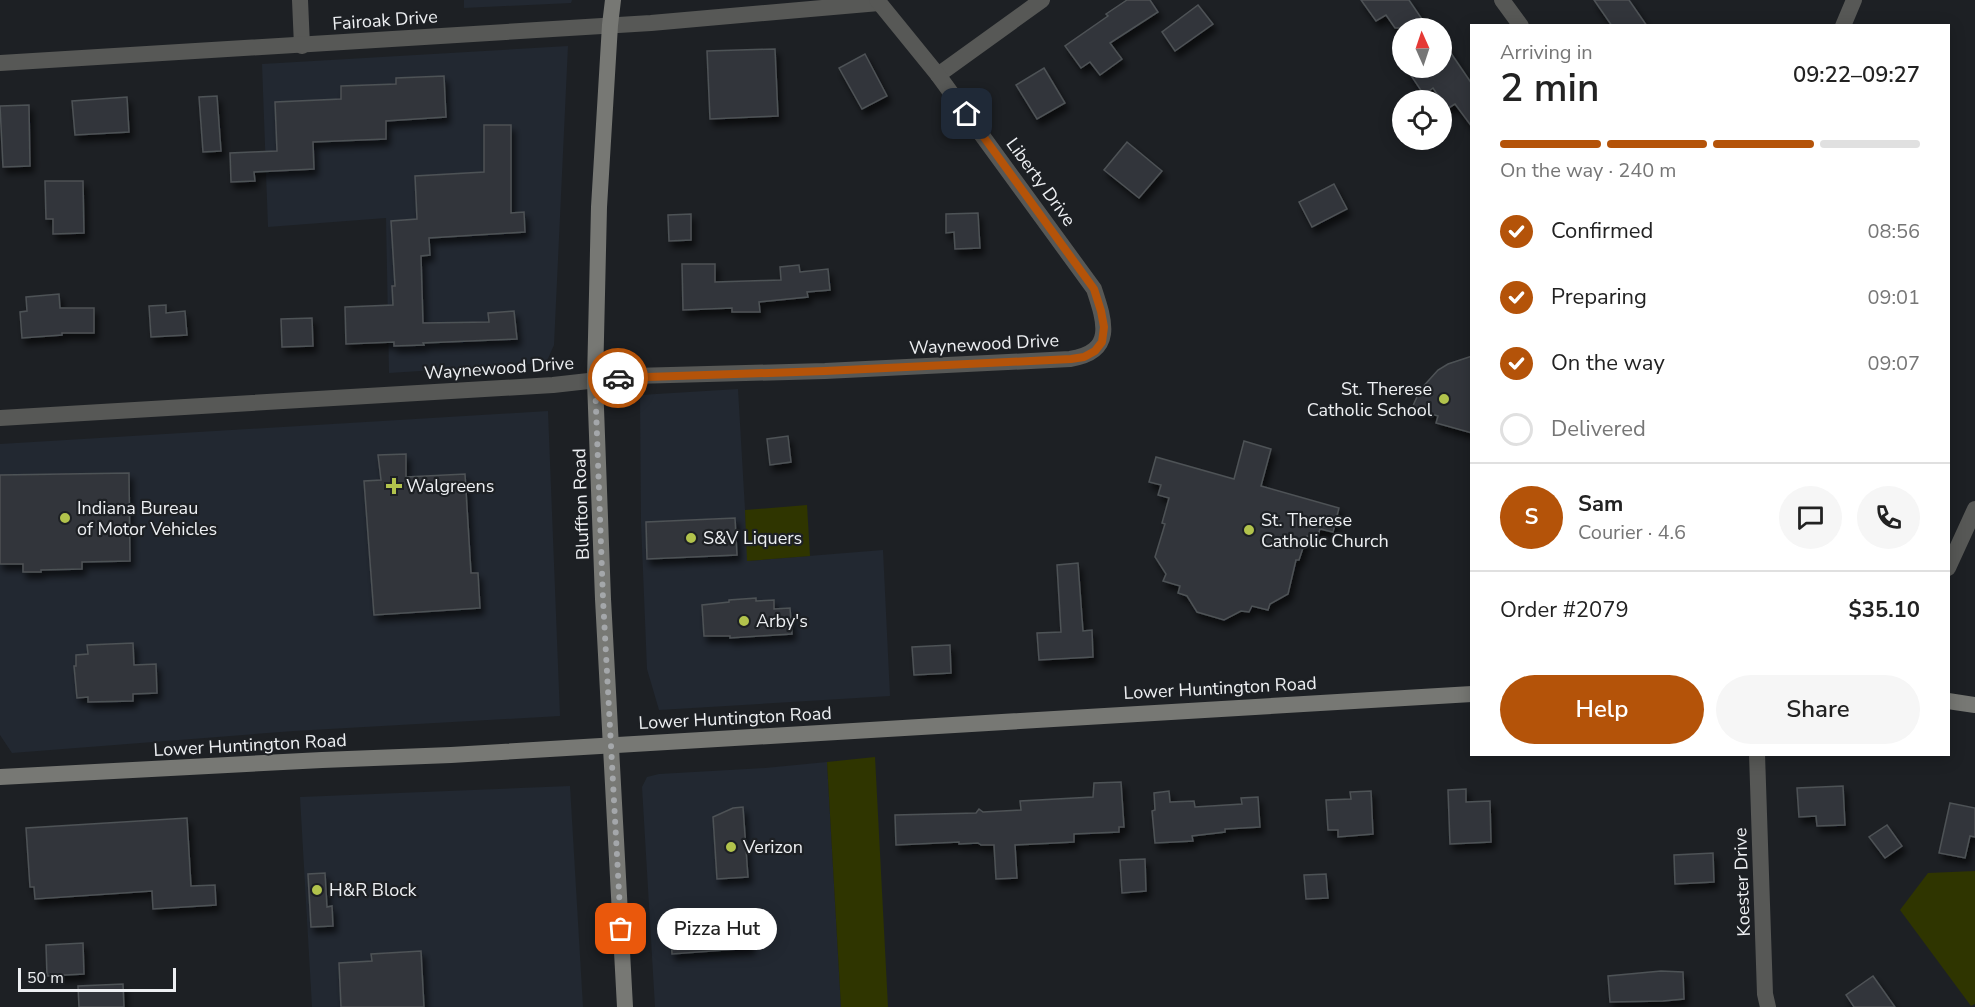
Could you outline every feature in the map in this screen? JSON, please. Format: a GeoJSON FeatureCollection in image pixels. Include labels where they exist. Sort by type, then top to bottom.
{"type":"FeatureCollection","features":[{"type":"Feature","properties":{"kind":"main road","name":"Bluffton Road"},"geometry":{"type":"LineString","coordinates":[[613,0],[599,207],[595,381],[625,1007]]}},
{"type":"Feature","properties":{"kind":"main road","name":"Lower Huntington Road"},"geometry":{"type":"LineString","coordinates":[[0,777],[451,755],[1470,694]]}},
{"type":"Feature","properties":{"kind":"main road"},"geometry":{"type":"LineString","coordinates":[[1950,700],[1975,705]]}},
{"type":"Feature","properties":{"kind":"street"},"geometry":{"type":"LineString","coordinates":[[300,0],[302,46]]}},
{"type":"Feature","properties":{"kind":"street"},"geometry":{"type":"LineString","coordinates":[[938,75],[1042,0]]}},
{"type":"Feature","properties":{"kind":"street"},"geometry":{"type":"LineString","coordinates":[[1502,0],[1520,24]]}},
{"type":"Feature","properties":{"kind":"street"},"geometry":{"type":"LineString","coordinates":[[1844,24],[1854,0]]}},
{"type":"Feature","properties":{"kind":"street","name":"Fairoak Drive"},"geometry":{"type":"LineString","coordinates":[[0,63],[651,23],[878,1]]}},
{"type":"Feature","properties":{"kind":"street","name":"Liberty Drive"},"geometry":{"type":"LineString","coordinates":[[878,1],[938,75],[1094,289],[1102,319],[1102,342]]}},
{"type":"Feature","properties":{"kind":"street","name":"Waynewood Drive"},"geometry":{"type":"LineString","coordinates":[[0,418],[595,381],[633,376],[802,372],[1071,359],[1090,354],[1102,342]]}},
{"type":"Feature","properties":{"kind":"street"},"geometry":{"type":"LineString","coordinates":[[1950,564],[1975,509]]}},
{"type":"Feature","properties":{"kind":"street","name":"Koester Drive"},"geometry":{"type":"LineString","coordinates":[[1757,756],[1765,994],[1768,1007]]}},
{"type":"Feature","properties":{"kind":"shaded area"},"geometry":{"type":"Polygon","coordinates":[[[464,0],[572,0],[571,3],[464,8],[464,0]]]}},
{"type":"Feature","properties":{"kind":"shaded area"},"geometry":{"type":"Polygon","coordinates":[[[568,46],[554,345],[546,363],[389,373],[386,218],[268,227],[262,64],[568,46]]]}},
{"type":"Feature","properties":{"kind":"shaded area"},"geometry":{"type":"Polygon","coordinates":[[[738,389],[748,561],[883,550],[890,696],[659,710],[647,669],[641,522],[640,395],[738,389]]]}},
{"type":"Feature","properties":{"kind":"shaded area"},"geometry":{"type":"Polygon","coordinates":[[[548,411],[560,716],[294,731],[12,753],[0,735],[0,444],[548,411]]]}},
{"type":"Feature","properties":{"kind":"shaded area"},"geometry":{"type":"Polygon","coordinates":[[[827,762],[841,1007],[655,1007],[642,787],[647,777],[659,774],[827,762]]]}},
{"type":"Feature","properties":{"kind":"shaded area"},"geometry":{"type":"Polygon","coordinates":[[[570,786],[583,1007],[312,1007],[300,797],[570,786]]]}},
{"type":"Feature","properties":{"kind":"green space"},"geometry":{"type":"Polygon","coordinates":[[[807,505],[810,556],[747,561],[745,510],[807,505]]]}},
{"type":"Feature","properties":{"kind":"green space"},"geometry":{"type":"Polygon","coordinates":[[[875,757],[888,1007],[841,1007],[827,762],[875,757]]]}},
{"type":"Feature","properties":{"kind":"green space"},"geometry":{"type":"Polygon","coordinates":[[[1975,871],[1975,1004],[1971,1006],[1900,910],[1928,873],[1975,871]]]}},
{"type":"Feature","properties":{"kind":"building"},"geometry":{"type":"Polygon","coordinates":[[[1127,0],[1150,0],[1158,12],[1110,43],[1122,59],[1100,75],[1090,62],[1081,68],[1065,46],[1127,0]]]}},
{"type":"Feature","properties":{"kind":"building"},"geometry":{"type":"Polygon","coordinates":[[[1361,0],[1409,0],[1421,18],[1392,18],[1392,24],[1386,15],[1376,21],[1361,0]]]}},
{"type":"Feature","properties":{"kind":"building"},"geometry":{"type":"Polygon","coordinates":[[[1594,0],[1629,0],[1646,24],[1611,24],[1594,0]]]}},
{"type":"Feature","properties":{"kind":"building"},"geometry":{"type":"Polygon","coordinates":[[[1198,5],[1213,24],[1175,51],[1162,32],[1198,5]]]}},
{"type":"Feature","properties":{"kind":"building"},"geometry":{"type":"Polygon","coordinates":[[[775,49],[778,116],[710,119],[707,51],[775,49]]]}},
{"type":"Feature","properties":{"kind":"building"},"geometry":{"type":"Polygon","coordinates":[[[865,54],[887,96],[862,109],[839,68],[865,54]]]}},
{"type":"Feature","properties":{"kind":"building"},"geometry":{"type":"Polygon","coordinates":[[[1452,55],[1470,81],[1470,124],[1455,104],[1452,106],[1452,90],[1434,90],[1433,88],[1421,90],[1413,78],[1452,78],[1452,55]]]}},
{"type":"Feature","properties":{"kind":"building"},"geometry":{"type":"Polygon","coordinates":[[[1044,68],[1065,103],[1037,119],[1016,85],[1044,68]]]}},
{"type":"Feature","properties":{"kind":"building"},"geometry":{"type":"Polygon","coordinates":[[[444,76],[446,117],[386,121],[386,139],[313,142],[314,169],[254,172],[255,181],[231,182],[230,153],[277,151],[275,102],[341,99],[341,86],[396,84],[396,78],[444,76]]]}},
{"type":"Feature","properties":{"kind":"building"},"geometry":{"type":"Polygon","coordinates":[[[217,96],[221,151],[203,152],[199,97],[217,96]]]}},
{"type":"Feature","properties":{"kind":"building"},"geometry":{"type":"Polygon","coordinates":[[[127,97],[129,132],[75,135],[72,101],[127,97]]]}},
{"type":"Feature","properties":{"kind":"building"},"geometry":{"type":"Polygon","coordinates":[[[29,105],[30,166],[3,167],[0,106],[29,105]]]}},
{"type":"Feature","properties":{"kind":"building"},"geometry":{"type":"Polygon","coordinates":[[[484,125],[511,125],[511,213],[524,212],[525,232],[429,238],[430,255],[421,256],[423,323],[489,322],[488,313],[514,311],[517,339],[394,346],[394,342],[346,344],[345,307],[393,305],[392,286],[395,286],[391,221],[417,219],[415,176],[484,172],[484,125]]]}},
{"type":"Feature","properties":{"kind":"building"},"geometry":{"type":"Polygon","coordinates":[[[1127,142],[1162,171],[1139,198],[1104,170],[1127,142]]]}},
{"type":"Feature","properties":{"kind":"building"},"geometry":{"type":"Polygon","coordinates":[[[45,181],[83,181],[84,233],[53,234],[53,219],[46,219],[45,181]]]}},
{"type":"Feature","properties":{"kind":"building"},"geometry":{"type":"Polygon","coordinates":[[[1334,184],[1347,209],[1312,227],[1299,202],[1334,184]]]}},
{"type":"Feature","properties":{"kind":"building"},"geometry":{"type":"Polygon","coordinates":[[[978,213],[980,248],[955,249],[954,232],[946,233],[946,214],[978,213]]]}},
{"type":"Feature","properties":{"kind":"building"},"geometry":{"type":"Polygon","coordinates":[[[691,214],[691,240],[669,241],[668,215],[691,214]]]}},
{"type":"Feature","properties":{"kind":"building"},"geometry":{"type":"Polygon","coordinates":[[[682,264],[715,264],[715,282],[781,280],[780,267],[799,265],[800,272],[828,269],[830,290],[807,292],[808,297],[759,302],[760,312],[732,312],[732,308],[683,310],[682,264]]]}},
{"type":"Feature","properties":{"kind":"building"},"geometry":{"type":"Polygon","coordinates":[[[59,294],[60,308],[94,308],[94,333],[62,333],[62,335],[22,338],[20,312],[27,311],[26,297],[59,294]]]}},
{"type":"Feature","properties":{"kind":"building"},"geometry":{"type":"Polygon","coordinates":[[[166,305],[166,313],[185,311],[187,335],[151,337],[149,306],[166,305]]]}},
{"type":"Feature","properties":{"kind":"building"},"geometry":{"type":"Polygon","coordinates":[[[312,318],[313,346],[282,347],[281,319],[312,318]]]}},
{"type":"Feature","properties":{"kind":"building","name":"St. Therese Catholic School"},"geometry":{"type":"Polygon","coordinates":[[[1470,357],[1470,432],[1436,423],[1438,416],[1412,408],[1420,390],[1438,370],[1470,357]]]}},
{"type":"Feature","properties":{"kind":"building"},"geometry":{"type":"Polygon","coordinates":[[[788,436],[791,462],[770,465],[767,439],[788,436]]]}},
{"type":"Feature","properties":{"kind":"building","name":"St. Therese Catholic Church"},"geometry":{"type":"Polygon","coordinates":[[[1244,441],[1271,449],[1261,486],[1339,508],[1333,532],[1320,529],[1317,538],[1307,536],[1299,560],[1296,560],[1288,594],[1270,604],[1268,610],[1252,606],[1249,612],[1241,611],[1224,620],[1197,612],[1187,596],[1178,593],[1180,586],[1163,581],[1166,574],[1155,557],[1165,524],[1162,523],[1169,498],[1158,495],[1161,485],[1149,482],[1156,457],[1234,479],[1244,441]]]}},
{"type":"Feature","properties":{"kind":"building","name":"Walgreens"},"geometry":{"type":"Polygon","coordinates":[[[406,454],[406,477],[465,474],[471,573],[478,573],[480,608],[374,615],[364,481],[381,480],[378,455],[406,454]]]}},
{"type":"Feature","properties":{"kind":"building","name":"Indiana Bureau of Motor Vehicles"},"geometry":{"type":"Polygon","coordinates":[[[129,473],[130,561],[82,562],[82,569],[41,570],[41,572],[23,572],[23,564],[0,564],[0,475],[129,473]]]}},
{"type":"Feature","properties":{"kind":"building","name":"S&V Liquers"},"geometry":{"type":"Polygon","coordinates":[[[735,518],[737,555],[647,559],[646,522],[735,518]]]}},
{"type":"Feature","properties":{"kind":"building"},"geometry":{"type":"Polygon","coordinates":[[[1078,563],[1083,631],[1092,630],[1093,657],[1039,660],[1037,633],[1061,632],[1057,565],[1078,563]]]}},
{"type":"Feature","properties":{"kind":"building","name":"Arby's"},"geometry":{"type":"Polygon","coordinates":[[[756,598],[756,601],[774,600],[774,609],[790,608],[792,634],[730,638],[730,636],[704,636],[702,605],[756,598]]]}},
{"type":"Feature","properties":{"kind":"building"},"geometry":{"type":"Polygon","coordinates":[[[133,643],[134,665],[156,664],[157,693],[133,694],[133,701],[88,702],[88,697],[77,698],[74,666],[76,666],[76,655],[88,654],[87,645],[133,643]]]}},
{"type":"Feature","properties":{"kind":"building"},"geometry":{"type":"Polygon","coordinates":[[[950,645],[951,673],[914,675],[912,647],[950,645]]]}},
{"type":"Feature","properties":{"kind":"building"},"geometry":{"type":"Polygon","coordinates":[[[1121,782],[1124,827],[1119,827],[1119,832],[1074,834],[1074,842],[1015,845],[1017,878],[996,879],[994,845],[959,844],[959,842],[896,845],[895,815],[976,813],[979,809],[983,812],[1021,810],[1020,801],[1093,797],[1094,783],[1121,782]]]}},
{"type":"Feature","properties":{"kind":"building"},"geometry":{"type":"Polygon","coordinates":[[[1843,786],[1845,825],[1817,826],[1816,816],[1799,817],[1797,788],[1843,786]]]}},
{"type":"Feature","properties":{"kind":"building"},"geometry":{"type":"Polygon","coordinates":[[[1466,789],[1466,802],[1490,801],[1491,842],[1450,844],[1448,790],[1466,789]]]}},
{"type":"Feature","properties":{"kind":"building"},"geometry":{"type":"Polygon","coordinates":[[[1169,791],[1170,802],[1194,801],[1195,807],[1242,804],[1241,798],[1258,797],[1260,827],[1225,829],[1225,832],[1192,836],[1193,841],[1155,843],[1152,811],[1155,810],[1154,793],[1169,791]]]}},
{"type":"Feature","properties":{"kind":"building"},"geometry":{"type":"Polygon","coordinates":[[[1371,791],[1373,834],[1338,837],[1338,830],[1328,830],[1326,800],[1351,799],[1350,792],[1371,791]]]}},
{"type":"Feature","properties":{"kind":"building"},"geometry":{"type":"Polygon","coordinates":[[[1950,803],[1975,808],[1975,837],[1970,836],[1965,858],[1939,853],[1950,803]]]}},
{"type":"Feature","properties":{"kind":"building","name":"Verizon"},"geometry":{"type":"Polygon","coordinates":[[[743,807],[748,877],[717,879],[713,817],[733,808],[743,807]]]}},
{"type":"Feature","properties":{"kind":"building"},"geometry":{"type":"Polygon","coordinates":[[[187,818],[191,886],[215,885],[216,905],[153,909],[152,891],[35,899],[34,887],[30,887],[26,828],[187,818]]]}},
{"type":"Feature","properties":{"kind":"building"},"geometry":{"type":"Polygon","coordinates":[[[1887,825],[1902,846],[1885,858],[1869,837],[1887,825]]]}},
{"type":"Feature","properties":{"kind":"building"},"geometry":{"type":"Polygon","coordinates":[[[1713,853],[1714,882],[1675,884],[1674,855],[1713,853]]]}},
{"type":"Feature","properties":{"kind":"building"},"geometry":{"type":"Polygon","coordinates":[[[1145,859],[1146,891],[1122,893],[1120,860],[1145,859]]]}},
{"type":"Feature","properties":{"kind":"building","name":"H&R Block"},"geometry":{"type":"Polygon","coordinates":[[[325,873],[327,907],[332,906],[333,926],[311,927],[308,874],[325,873]]]}},
{"type":"Feature","properties":{"kind":"building"},"geometry":{"type":"Polygon","coordinates":[[[1326,874],[1328,898],[1306,899],[1304,875],[1326,874]]]}},
{"type":"Feature","properties":{"kind":"building"},"geometry":{"type":"Polygon","coordinates":[[[748,911],[751,948],[672,954],[670,920],[686,919],[686,916],[748,911]]]}},
{"type":"Feature","properties":{"kind":"building"},"geometry":{"type":"Polygon","coordinates":[[[83,943],[84,974],[47,976],[46,945],[83,943]]]}},
{"type":"Feature","properties":{"kind":"building"},"geometry":{"type":"Polygon","coordinates":[[[421,951],[424,1007],[341,1007],[339,963],[372,961],[371,954],[421,951]]]}},
{"type":"Feature","properties":{"kind":"building"},"geometry":{"type":"Polygon","coordinates":[[[1661,971],[1683,972],[1684,999],[1610,1002],[1608,976],[1661,971]]]}},
{"type":"Feature","properties":{"kind":"building"},"geometry":{"type":"Polygon","coordinates":[[[1873,976],[1895,1007],[1854,1007],[1846,995],[1873,976]]]}},
{"type":"Feature","properties":{"kind":"building"},"geometry":{"type":"Polygon","coordinates":[[[123,984],[124,1007],[79,1007],[78,986],[123,984]]]}},
{"type":"Feature","properties":{"kind":"way so far"},"geometry":{"type":"LineString","coordinates":[[618,378],[595,381],[603,599],[621,929]]}},
{"type":"Feature","properties":{"kind":"place","name":"St. Therese Catholic School"},"geometry":{"type":"Point","coordinates":[1444,399]}},
{"type":"Feature","properties":{"kind":"place","name":"Walgreens"},"geometry":{"type":"Point","coordinates":[394,486]}},
{"type":"Feature","properties":{"kind":"place","name":"Indiana Bureau of Motor Vehicles"},"geometry":{"type":"Point","coordinates":[65,518]}},
{"type":"Feature","properties":{"kind":"place","name":"St. Therese Catholic Church"},"geometry":{"type":"Point","coordinates":[1249,530]}},
{"type":"Feature","properties":{"kind":"place","name":"S&V Liquers"},"geometry":{"type":"Point","coordinates":[691,538]}},
{"type":"Feature","properties":{"kind":"place","name":"Arby's"},"geometry":{"type":"Point","coordinates":[744,621]}},
{"type":"Feature","properties":{"kind":"place","name":"Verizon"},"geometry":{"type":"Point","coordinates":[731,847]}},
{"type":"Feature","properties":{"kind":"place","name":"H&R Block"},"geometry":{"type":"Point","coordinates":[317,890]}},
{"type":"Feature","properties":{"kind":"place","name":"Pizza Hut"},"geometry":{"type":"Point","coordinates":[621,929]}},
{"type":"Feature","properties":{"kind":"route"},"geometry":{"type":"LineString","coordinates":[[618,378],[1071,359],[1084,357],[1095,351],[1102,342],[1104,327],[1094,289],[967,114]]}}]}
